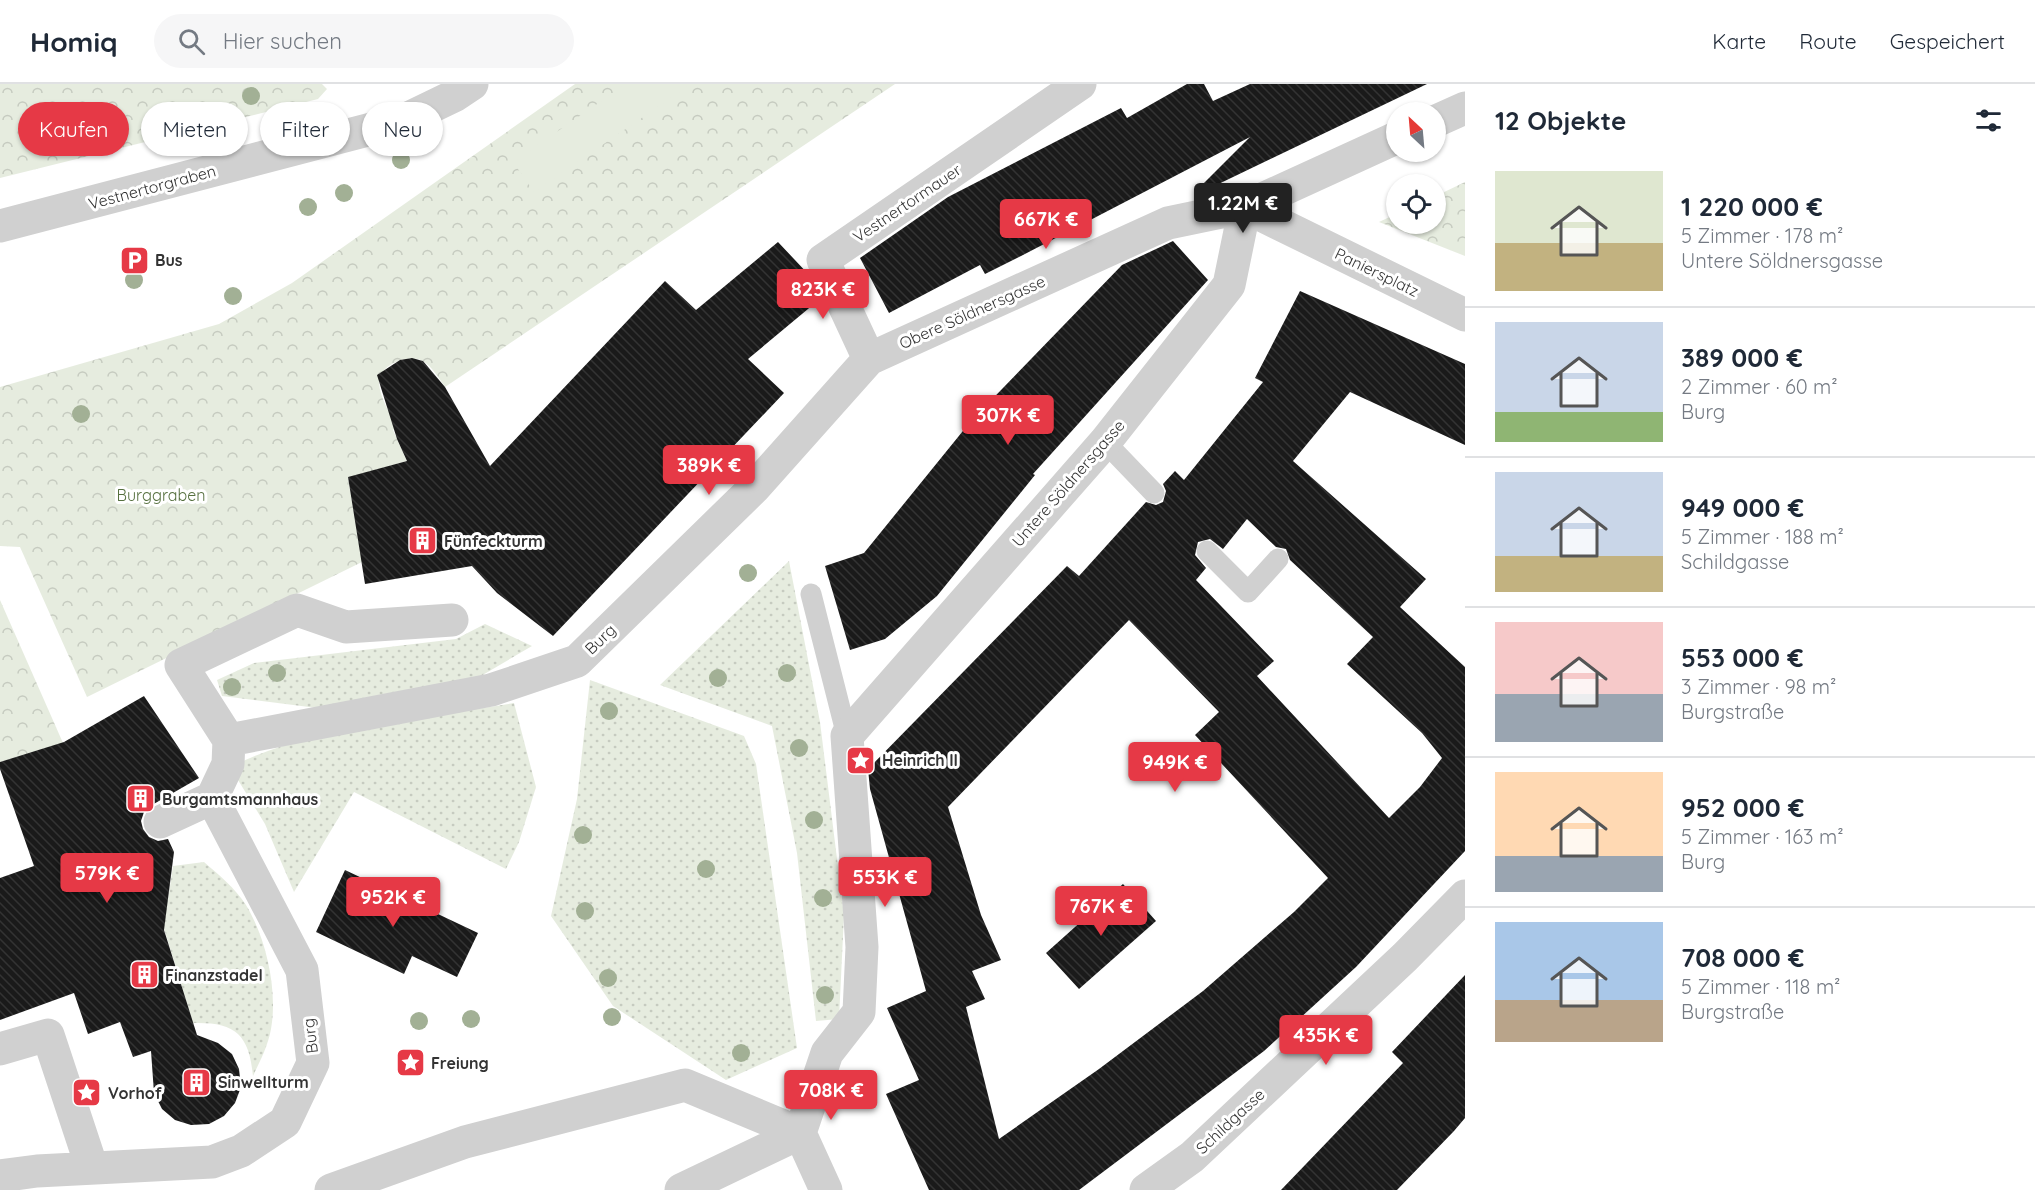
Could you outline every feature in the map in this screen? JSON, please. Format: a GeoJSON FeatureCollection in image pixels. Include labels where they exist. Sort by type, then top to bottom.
{"type":"FeatureCollection","features":[{"type":"Feature","properties":{"kind":"street","name":"Vestnertorgraben"},"geometry":{"type":"LineString","coordinates":[[0,226],[402,121],[454,96],[472,84]]}},
{"type":"Feature","properties":{"kind":"street","name":"Vestnertormauer"},"geometry":{"type":"LineString","coordinates":[[869,359],[823,260],[1080,84]]}},
{"type":"Feature","properties":{"kind":"street"},"geometry":{"type":"LineString","coordinates":[[1446,117],[1465,108]]}},
{"type":"Feature","properties":{"kind":"street"},"geometry":{"type":"LineString","coordinates":[[1245,207],[1386,143]]}},
{"type":"Feature","properties":{"kind":"street","name":"Paniersplatz"},"geometry":{"type":"LineString","coordinates":[[1245,207],[1465,315]]}},
{"type":"Feature","properties":{"kind":"street","name":"Obere Söldnersgasse"},"geometry":{"type":"LineString","coordinates":[[869,359],[1168,223],[1245,207]]}},
{"type":"Feature","properties":{"kind":"street","name":"Untere Söldnersgasse"},"geometry":{"type":"LineString","coordinates":[[847,736],[1105,442],[1229,285],[1245,207]]}},
{"type":"Feature","properties":{"kind":"street","name":"Burg"},"geometry":{"type":"LineString","coordinates":[[229,740],[491,690],[577,661],[754,488],[869,359]]}},
{"type":"Feature","properties":{"kind":"street"},"geometry":{"type":"LineString","coordinates":[[160,822],[212,798],[228,764],[229,740],[181,665],[297,610],[345,627],[452,620]]}},
{"type":"Feature","properties":{"kind":"street"},"geometry":{"type":"LineString","coordinates":[[681,1190],[800,1133],[827,1053],[859,1012],[862,947],[847,736]]}},
{"type":"Feature","properties":{"kind":"street","name":"Burg"},"geometry":{"type":"LineString","coordinates":[[0,1176],[92,1168],[212,1162],[241,1151],[285,1122],[313,1063],[302,970],[212,798]]}},
{"type":"Feature","properties":{"kind":"street","name":"Schildgasse"},"geometry":{"type":"LineString","coordinates":[[1146,1190],[1192,1157],[1405,957],[1465,896]]}},
{"type":"Feature","properties":{"kind":"street"},"geometry":{"type":"LineString","coordinates":[[0,1049],[48,1035],[92,1168]]}},
{"type":"Feature","properties":{"kind":"street"},"geometry":{"type":"LineString","coordinates":[[331,1190],[465,1142],[685,1085],[800,1133],[826,1190]]}},
{"type":"Feature","properties":{"kind":"lane"},"geometry":{"type":"LineString","coordinates":[[1105,442],[1154,493]]}},
{"type":"Feature","properties":{"kind":"lane"},"geometry":{"type":"LineString","coordinates":[[1207,551],[1248,592],[1278,559]]}},
{"type":"Feature","properties":{"kind":"lane"},"geometry":{"type":"LineString","coordinates":[[811,594],[847,736]]}},
{"type":"Feature","properties":{"kind":"green space"},"geometry":{"type":"Polygon","coordinates":[[[0,84],[322,84],[327,89],[318,99],[306,102],[260,102],[260,113],[248,116],[248,102],[141,102],[141,143],[129,146],[129,102],[18,102],[18,156],[89,156],[0,178],[0,84]]]}},
{"type":"Feature","properties":{"kind":"green space","name":"Burggraben"},"geometry":{"type":"Polygon","coordinates":[[[575,84],[895,84],[445,387],[423,361],[403,360],[389,366],[380,377],[380,389],[397,427],[393,430],[407,461],[348,478],[362,562],[87,697],[20,547],[0,546],[0,387],[219,324],[292,283],[575,84]]]}},
{"type":"Feature","properties":{"kind":"green space"},"geometry":{"type":"Polygon","coordinates":[[[626,84],[691,84],[534,192],[513,162],[626,84]]]}},
{"type":"Feature","properties":{"kind":"green space"},"geometry":{"type":"Polygon","coordinates":[[[1465,182],[1465,256],[1409,234],[1446,234],[1446,191],[1465,182]]]}},
{"type":"Feature","properties":{"kind":"green space"},"geometry":{"type":"Polygon","coordinates":[[[789,561],[820,722],[844,915],[839,1019],[816,1021],[797,853],[772,726],[660,685],[789,561]]]}},
{"type":"Feature","properties":{"kind":"green space"},"geometry":{"type":"Polygon","coordinates":[[[0,600],[63,743],[0,762],[0,600]]]}},
{"type":"Feature","properties":{"kind":"green space"},"geometry":{"type":"Polygon","coordinates":[[[485,624],[532,646],[469,683],[317,708],[222,696],[217,680],[254,663],[456,639],[485,624]]]}},
{"type":"Feature","properties":{"kind":"green space"},"geometry":{"type":"Polygon","coordinates":[[[590,680],[744,736],[756,764],[797,1048],[726,1080],[613,1006],[551,916],[577,799],[590,680]]]}},
{"type":"Feature","properties":{"kind":"green space"},"geometry":{"type":"Polygon","coordinates":[[[514,703],[536,787],[519,842],[506,869],[354,792],[294,892],[265,824],[230,767],[262,753],[332,733],[369,725],[514,703]]]}},
{"type":"Feature","properties":{"kind":"green space"},"geometry":{"type":"Polygon","coordinates":[[[204,862],[232,887],[246,905],[265,948],[269,965],[273,998],[271,1029],[253,1076],[248,1049],[237,1033],[219,1025],[193,1023],[150,883],[168,900],[173,866],[204,862]]]}},
{"type":"Feature","properties":{"kind":"building"},"geometry":{"type":"Polygon","coordinates":[[[1187,84],[1204,84],[1213,101],[1250,84],[1427,84],[1204,191],[1201,186],[1250,137],[985,274],[980,265],[889,313],[860,258],[948,197],[1121,108],[1127,118],[1187,84]]]}},
{"type":"Feature","properties":{"kind":"building"},"geometry":{"type":"Polygon","coordinates":[[[1173,241],[1208,280],[1033,474],[1035,475],[937,596],[885,639],[850,650],[825,566],[864,553],[971,421],[1122,265],[1173,241]]]}},
{"type":"Feature","properties":{"kind":"building"},"geometry":{"type":"Polygon","coordinates":[[[778,242],[810,276],[820,299],[748,359],[784,393],[553,636],[497,593],[472,566],[365,584],[348,477],[407,461],[397,439],[377,375],[400,360],[412,358],[423,361],[445,387],[490,466],[665,281],[696,310],[778,242]]]}},
{"type":"Feature","properties":{"kind":"building"},"geometry":{"type":"Polygon","coordinates":[[[1300,291],[1465,364],[1465,445],[1350,392],[1293,461],[1426,579],[1400,607],[1465,667],[1465,851],[1356,967],[1264,1051],[1079,1190],[929,1190],[886,1094],[919,1080],[887,1008],[926,991],[870,789],[868,769],[1067,566],[1079,576],[1146,502],[1156,505],[1163,502],[1166,491],[1163,484],[1175,471],[1184,480],[1263,382],[1255,378],[1300,291]],[[1247,519],[1223,549],[1210,539],[1198,542],[1195,555],[1206,568],[1196,580],[1274,661],[1257,676],[1389,818],[1420,787],[1442,758],[1422,733],[1347,664],[1373,637],[1290,560],[1286,549],[1276,547],[1247,519]],[[1129,620],[948,807],[981,915],[1001,960],[972,971],[985,999],[966,1007],[999,1139],[1099,1069],[1203,991],[1294,912],[1328,878],[1195,735],[1219,712],[1129,620]]]}},
{"type":"Feature","properties":{"kind":"building"},"geometry":{"type":"Polygon","coordinates":[[[144,696],[199,778],[152,805],[144,812],[141,821],[149,837],[158,841],[168,839],[174,852],[164,930],[197,1035],[218,1043],[232,1054],[239,1069],[241,1087],[235,1103],[224,1116],[209,1124],[191,1125],[175,1120],[162,1109],[154,1093],[151,1051],[133,1057],[120,1022],[88,1034],[74,993],[0,1020],[0,878],[34,866],[0,769],[0,762],[64,742],[144,696]]]}},
{"type":"Feature","properties":{"kind":"building"},"geometry":{"type":"Polygon","coordinates":[[[345,870],[478,933],[457,977],[412,956],[404,974],[316,932],[345,870]]]}},
{"type":"Feature","properties":{"kind":"building"},"geometry":{"type":"Polygon","coordinates":[[[1123,884],[1156,921],[1079,989],[1046,953],[1123,884]]]}},
{"type":"Feature","properties":{"kind":"building"},"geometry":{"type":"Polygon","coordinates":[[[1465,975],[1465,1118],[1454,1131],[1397,1190],[1281,1190],[1403,1063],[1392,1052],[1465,975]]]}},
{"type":"Feature","properties":{"kind":"place","name":"Bus"},"geometry":{"type":"Point","coordinates":[134,260]}},
{"type":"Feature","properties":{"kind":"place","name":"Fünfeckturm"},"geometry":{"type":"Point","coordinates":[423,541]}},
{"type":"Feature","properties":{"kind":"place","name":"Heinrich II"},"geometry":{"type":"Point","coordinates":[861,760]}},
{"type":"Feature","properties":{"kind":"place","name":"Burgamtsmannhaus"},"geometry":{"type":"Point","coordinates":[141,799]}},
{"type":"Feature","properties":{"kind":"place","name":"Finanzstadel"},"geometry":{"type":"Point","coordinates":[144,975]}},
{"type":"Feature","properties":{"kind":"place","name":"Freiung"},"geometry":{"type":"Point","coordinates":[410,1063]}},
{"type":"Feature","properties":{"kind":"place","name":"Sinwellturm"},"geometry":{"type":"Point","coordinates":[197,1082]}},
{"type":"Feature","properties":{"kind":"place","name":"Vorhof"},"geometry":{"type":"Point","coordinates":[87,1093]}}]}
